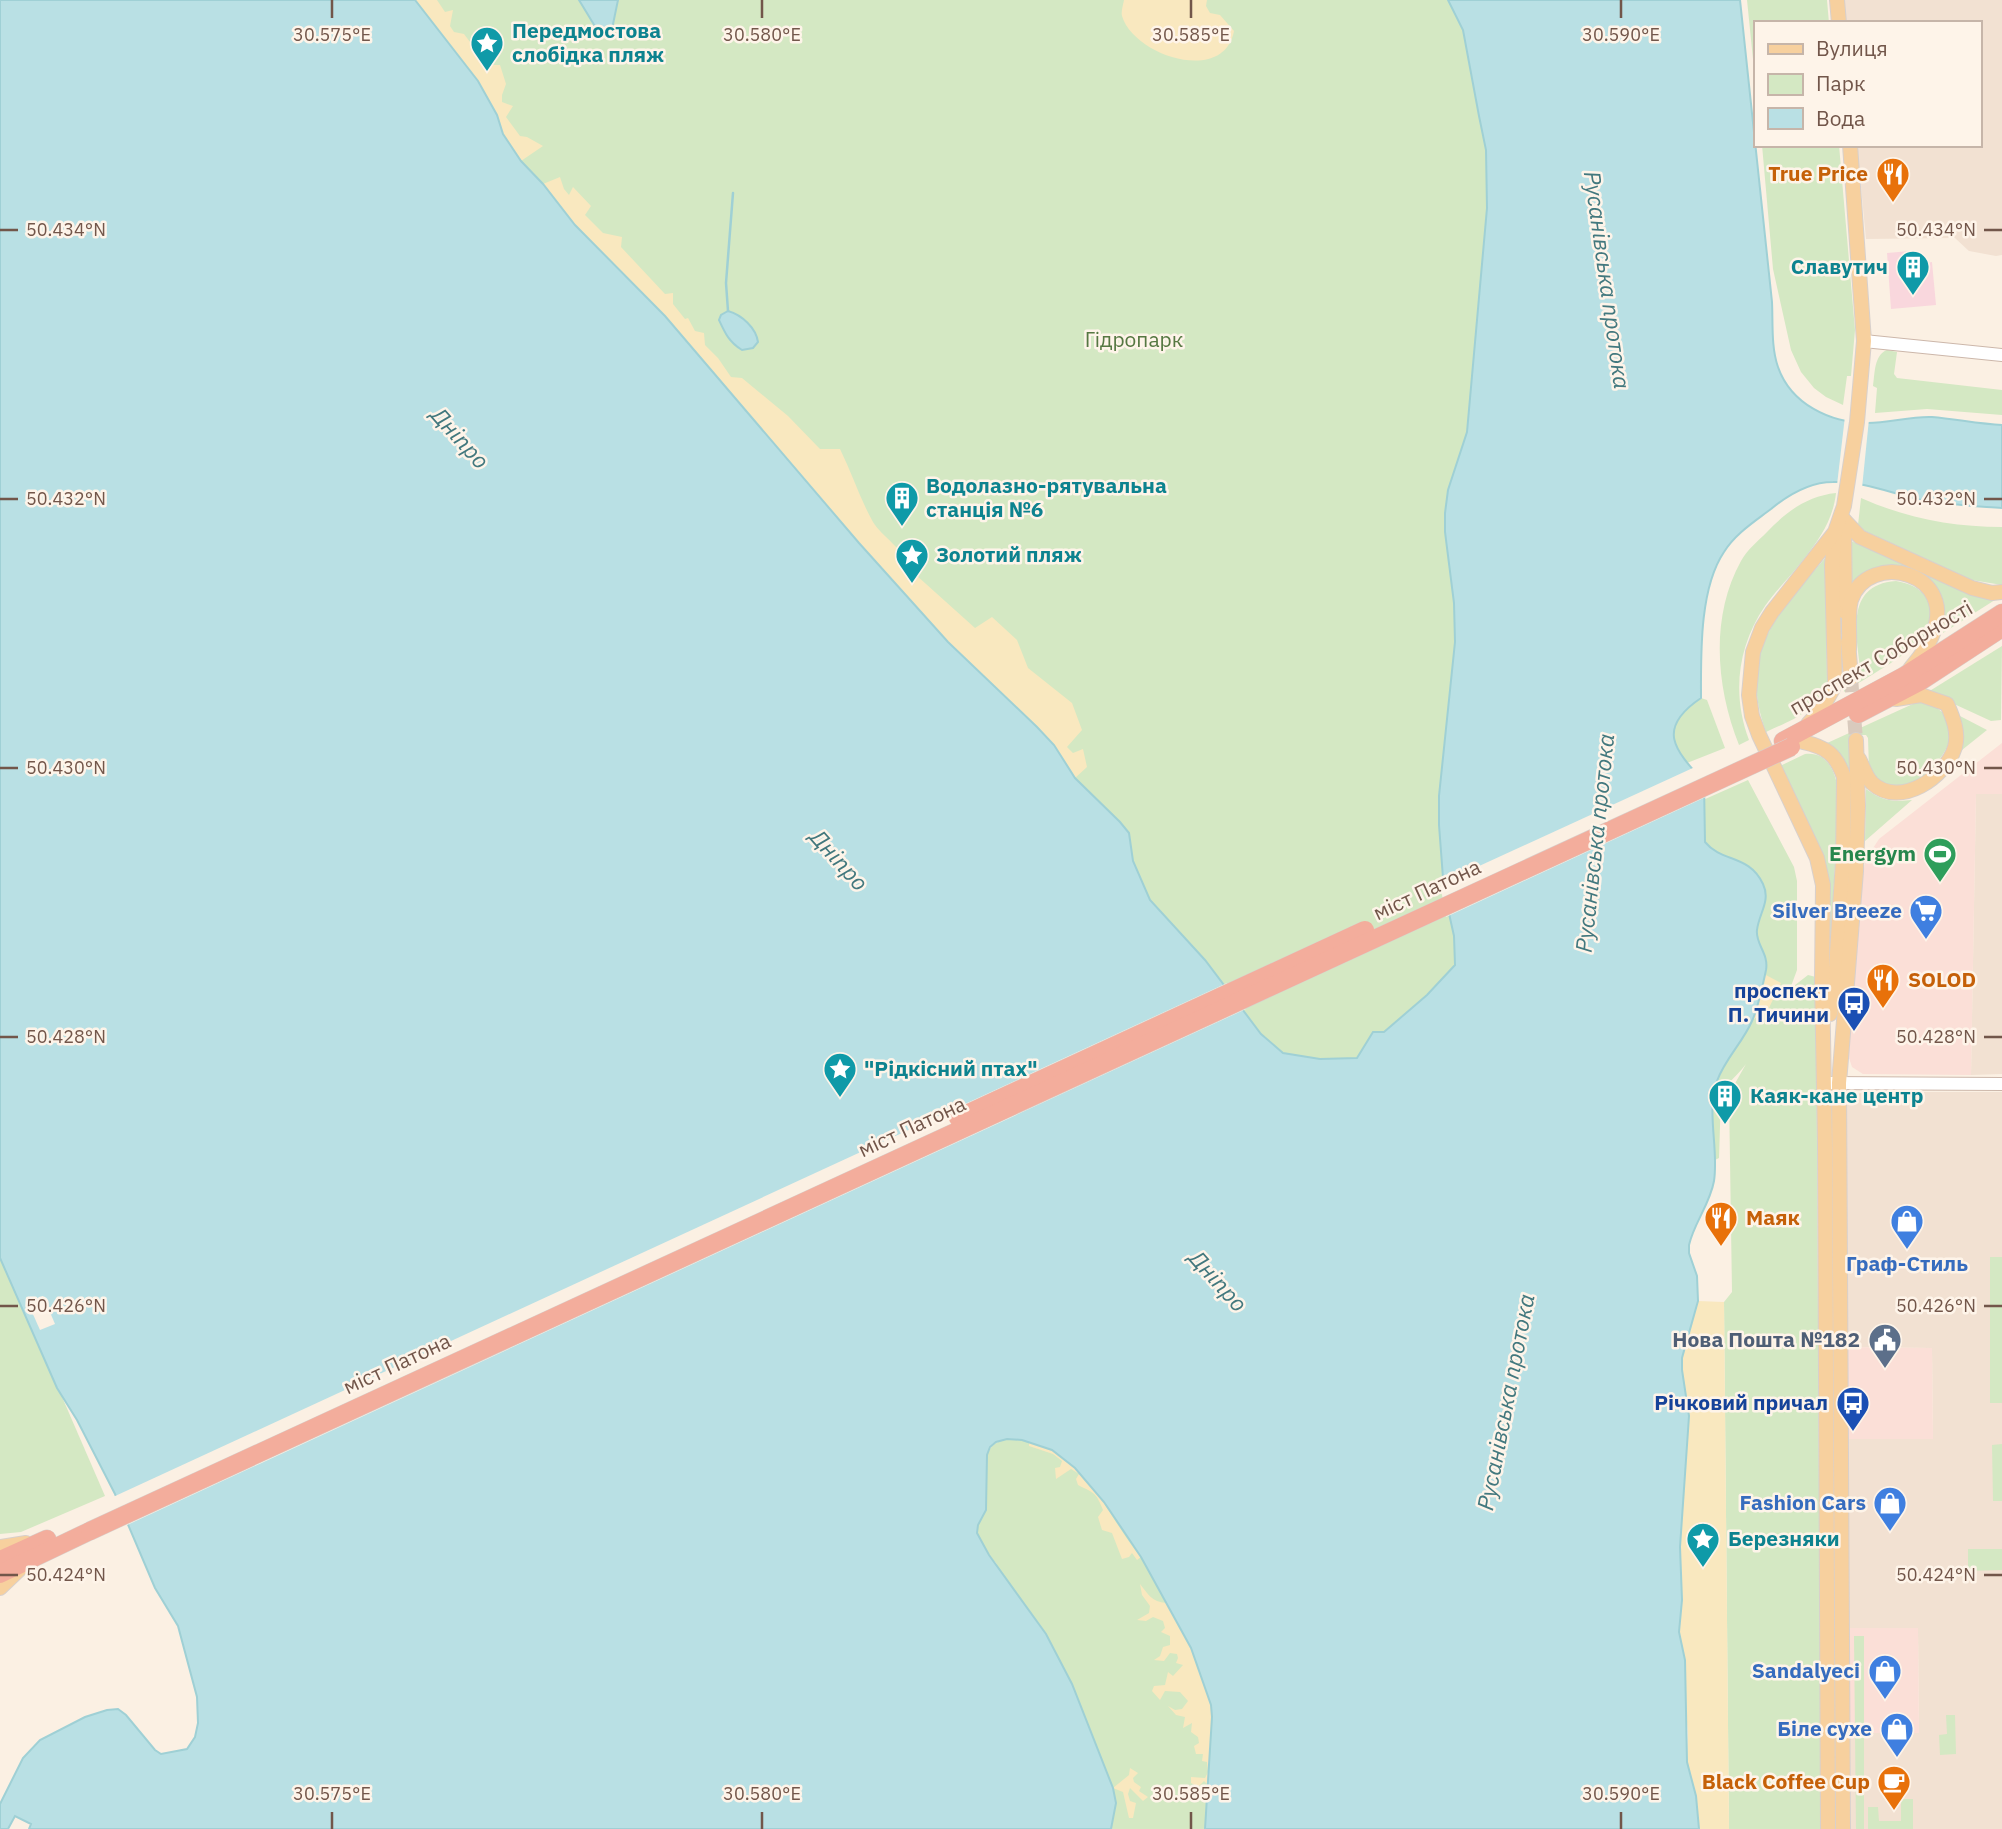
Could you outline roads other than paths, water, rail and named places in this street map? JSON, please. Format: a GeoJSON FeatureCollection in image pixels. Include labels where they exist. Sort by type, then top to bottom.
{"type":"FeatureCollection","features":[{"type":"Feature","properties":{"kind":"highway","name":"проспект Соборності"},"geometry":{"type":"LineString","coordinates":[[1794,741],[1904,676],[2002,613]]}},
{"type":"Feature","properties":{"kind":"highway","name":"проспект Соборності"},"geometry":{"type":"LineString","coordinates":[[1794,741],[1922,681],[2002,628]]}},
{"type":"Feature","properties":{"kind":"highway","name":"міст Патона"},"geometry":{"type":"LineString","coordinates":[[88,1526],[1794,741]]}},
{"type":"Feature","properties":{"kind":"highway"},"geometry":{"type":"LineString","coordinates":[[0,1560],[48,1538],[88,1526]]}},
{"type":"Feature","properties":{"kind":"highway"},"geometry":{"type":"LineString","coordinates":[[0,1574],[88,1526]]}},
{"type":"Feature","properties":{"kind":"main road"},"geometry":{"type":"LineString","coordinates":[[1837,0],[1839,21]]}},
{"type":"Feature","properties":{"kind":"main road"},"geometry":{"type":"LineString","coordinates":[[1794,741],[1821,710],[1835,685],[1832,565],[1842,517],[1860,392],[1864,341],[1850,147]]}},
{"type":"Feature","properties":{"kind":"main road"},"geometry":{"type":"LineString","coordinates":[[1842,517],[1860,537],[1972,588],[1992,593],[2002,592]]}},
{"type":"Feature","properties":{"kind":"main road"},"geometry":{"type":"LineString","coordinates":[[1842,517],[1851,678]]}},
{"type":"Feature","properties":{"kind":"main road"},"geometry":{"type":"LineString","coordinates":[[1842,517],[1762,628],[1753,652],[1749,695],[1752,716],[1759,735],[1818,858],[1822,872],[1825,1046],[1832,1083],[1843,1829]]}},
{"type":"Feature","properties":{"kind":"main road"},"geometry":{"type":"LineString","coordinates":[[1849,649],[1851,601],[1858,589],[1871,578],[1888,572],[1905,573],[1918,579],[1932,592],[1936,602],[1936,626],[1923,652],[1904,676]]}},
{"type":"Feature","properties":{"kind":"main road"},"geometry":{"type":"LineString","coordinates":[[1828,1829],[1832,1083],[1856,872],[1856,747],[1870,782],[1881,790],[1905,793],[1941,772],[1956,745],[1954,719],[1947,704],[1921,695],[1882,702]]}},
{"type":"Feature","properties":{"kind":"main road"},"geometry":{"type":"LineString","coordinates":[[1794,741],[1820,746],[1832,755],[1841,766],[1846,791],[1835,983],[1825,1046]]}},
{"type":"Feature","properties":{"kind":"main road"},"geometry":{"type":"LineString","coordinates":[[0,1547],[48,1538]]}},
{"type":"Feature","properties":{"kind":"main road"},"geometry":{"type":"LineString","coordinates":[[0,1588],[29,1560]]}},
{"type":"Feature","properties":{"kind":"street"},"geometry":{"type":"LineString","coordinates":[[1864,341],[2002,355]]}},
{"type":"Feature","properties":{"kind":"street"},"geometry":{"type":"LineString","coordinates":[[1832,1083],[2002,1084]]}},
{"type":"Feature","properties":{"kind":"water"},"geometry":{"type":"Polygon","coordinates":[[[0,0],[415,0],[478,81],[497,115],[503,134],[521,161],[575,225],[665,316],[859,543],[948,642],[1037,727],[1054,745],[1075,778],[1120,822],[1129,833],[1133,861],[1150,900],[1205,960],[1261,1034],[1283,1053],[1320,1059],[1357,1058],[1373,1032],[1384,1032],[1427,995],[1455,965],[1454,936],[1444,891],[1439,825],[1439,796],[1455,642],[1445,513],[1448,490],[1467,432],[1487,208],[1486,150],[1463,30],[1448,0],[1740,0],[1772,302],[1773,343],[1784,380],[1802,401],[1814,409],[1854,422],[1932,417],[2002,425],[2002,508],[1932,502],[1845,482],[1824,483],[1800,490],[1785,499],[1739,534],[1724,552],[1710,585],[1703,623],[1701,698],[1687,709],[1674,730],[1678,750],[1704,782],[1705,842],[1712,849],[1743,863],[1757,874],[1766,896],[1757,935],[1766,970],[1752,1021],[1717,1081],[1713,1105],[1714,1181],[1689,1245],[1697,1276],[1698,1301],[1682,1358],[1689,1416],[1680,1547],[1682,1600],[1679,1632],[1685,1660],[1687,1762],[1696,1796],[1699,1829],[1205,1829],[1212,1717],[1211,1705],[1191,1648],[1141,1557],[1104,1502],[1075,1468],[1052,1450],[1022,1440],[1007,1439],[996,1442],[987,1455],[986,1510],[977,1533],[989,1555],[1046,1634],[1072,1684],[1113,1788],[1116,1803],[1111,1829],[29,1829],[31,1824],[15,1816],[8,1829],[0,1829],[0,1804],[23,1758],[40,1740],[85,1717],[118,1709],[161,1754],[187,1749],[195,1737],[198,1723],[197,1697],[178,1626],[155,1588],[115,1494],[77,1420],[57,1388],[0,1258],[0,0]]]}},
{"type":"Feature","properties":{"kind":"water"},"geometry":{"type":"Polygon","coordinates":[[[579,0],[618,0],[612,29],[605,32],[596,28],[579,0]]]}},
{"type":"Feature","properties":{"kind":"water"},"geometry":{"type":"Polygon","coordinates":[[[728,311],[751,327],[758,342],[753,348],[742,350],[728,337],[719,320],[721,315],[728,311]]]}},
{"type":"Feature","properties":{"kind":"waterway"},"geometry":{"type":"LineString","coordinates":[[728,311],[726,283],[733,193]]}},
{"type":"Feature","properties":{"kind":"tunnel"},"geometry":{"type":"LineString","coordinates":[[1851,678],[1856,740]]}},
{"type":"Feature","properties":{"kind":"place","name":"Передмостова слобідка пляж"},"geometry":{"type":"Point","coordinates":[487,73]}},
{"type":"Feature","properties":{"kind":"place","name":"True Price"},"geometry":{"type":"Point","coordinates":[1893,204]}},
{"type":"Feature","properties":{"kind":"place","name":"Славутич"},"geometry":{"type":"Point","coordinates":[1913,297]}},
{"type":"Feature","properties":{"kind":"place","name":"Водолазно-рятувальна станція №6"},"geometry":{"type":"Point","coordinates":[902,528]}},
{"type":"Feature","properties":{"kind":"place","name":"Золотий пляж"},"geometry":{"type":"Point","coordinates":[912,585]}},
{"type":"Feature","properties":{"kind":"place","name":"Energym"},"geometry":{"type":"Point","coordinates":[1940,884]}},
{"type":"Feature","properties":{"kind":"place","name":"Silver Breeze"},"geometry":{"type":"Point","coordinates":[1926,941]}},
{"type":"Feature","properties":{"kind":"place","name":"SOLOD"},"geometry":{"type":"Point","coordinates":[1883,1010]}},
{"type":"Feature","properties":{"kind":"place","name":"проспект П. Тичини"},"geometry":{"type":"Point","coordinates":[1854,1033]}},
{"type":"Feature","properties":{"kind":"place","name":"\"Рідкісний птах\""},"geometry":{"type":"Point","coordinates":[840,1099]}},
{"type":"Feature","properties":{"kind":"place","name":"Каяк-кане центр"},"geometry":{"type":"Point","coordinates":[1725,1126]}},
{"type":"Feature","properties":{"kind":"place","name":"Маяк"},"geometry":{"type":"Point","coordinates":[1721,1248]}},
{"type":"Feature","properties":{"kind":"place","name":"Граф-Стиль"},"geometry":{"type":"Point","coordinates":[1907,1251]}},
{"type":"Feature","properties":{"kind":"place","name":"Нова Пошта №182"},"geometry":{"type":"Point","coordinates":[1885,1370]}},
{"type":"Feature","properties":{"kind":"place","name":"Річковий причал"},"geometry":{"type":"Point","coordinates":[1853,1433]}},
{"type":"Feature","properties":{"kind":"place","name":"Fashion Cars"},"geometry":{"type":"Point","coordinates":[1890,1533]}},
{"type":"Feature","properties":{"kind":"place","name":"Березняки"},"geometry":{"type":"Point","coordinates":[1703,1569]}},
{"type":"Feature","properties":{"kind":"place","name":"Sandalyeci"},"geometry":{"type":"Point","coordinates":[1885,1701]}},
{"type":"Feature","properties":{"kind":"place","name":"Біле сухе"},"geometry":{"type":"Point","coordinates":[1897,1759]}},
{"type":"Feature","properties":{"kind":"place","name":"Black Coffee Cup"},"geometry":{"type":"Point","coordinates":[1894,1812]}},
{"type":"Feature","properties":{"kind":"water label","name":"Русанівська протока"},"geometry":{"type":"Point","coordinates":[1607,280]}},
{"type":"Feature","properties":{"kind":"water label","name":"Дніпро"},"geometry":{"type":"Point","coordinates":[460,438]}},
{"type":"Feature","properties":{"kind":"water label","name":"Русанівська протока"},"geometry":{"type":"Point","coordinates":[1595,843]}},
{"type":"Feature","properties":{"kind":"water label","name":"Дніпро"},"geometry":{"type":"Point","coordinates":[839,860]}},
{"type":"Feature","properties":{"kind":"water label","name":"Дніпро"},"geometry":{"type":"Point","coordinates":[1218,1281]}},
{"type":"Feature","properties":{"kind":"water label","name":"Русанівська протока"},"geometry":{"type":"Point","coordinates":[1506,1402]}},
{"type":"Feature","properties":{"kind":"park label","name":"Гідропарк"},"geometry":{"type":"Point","coordinates":[1134,340]}}]}
